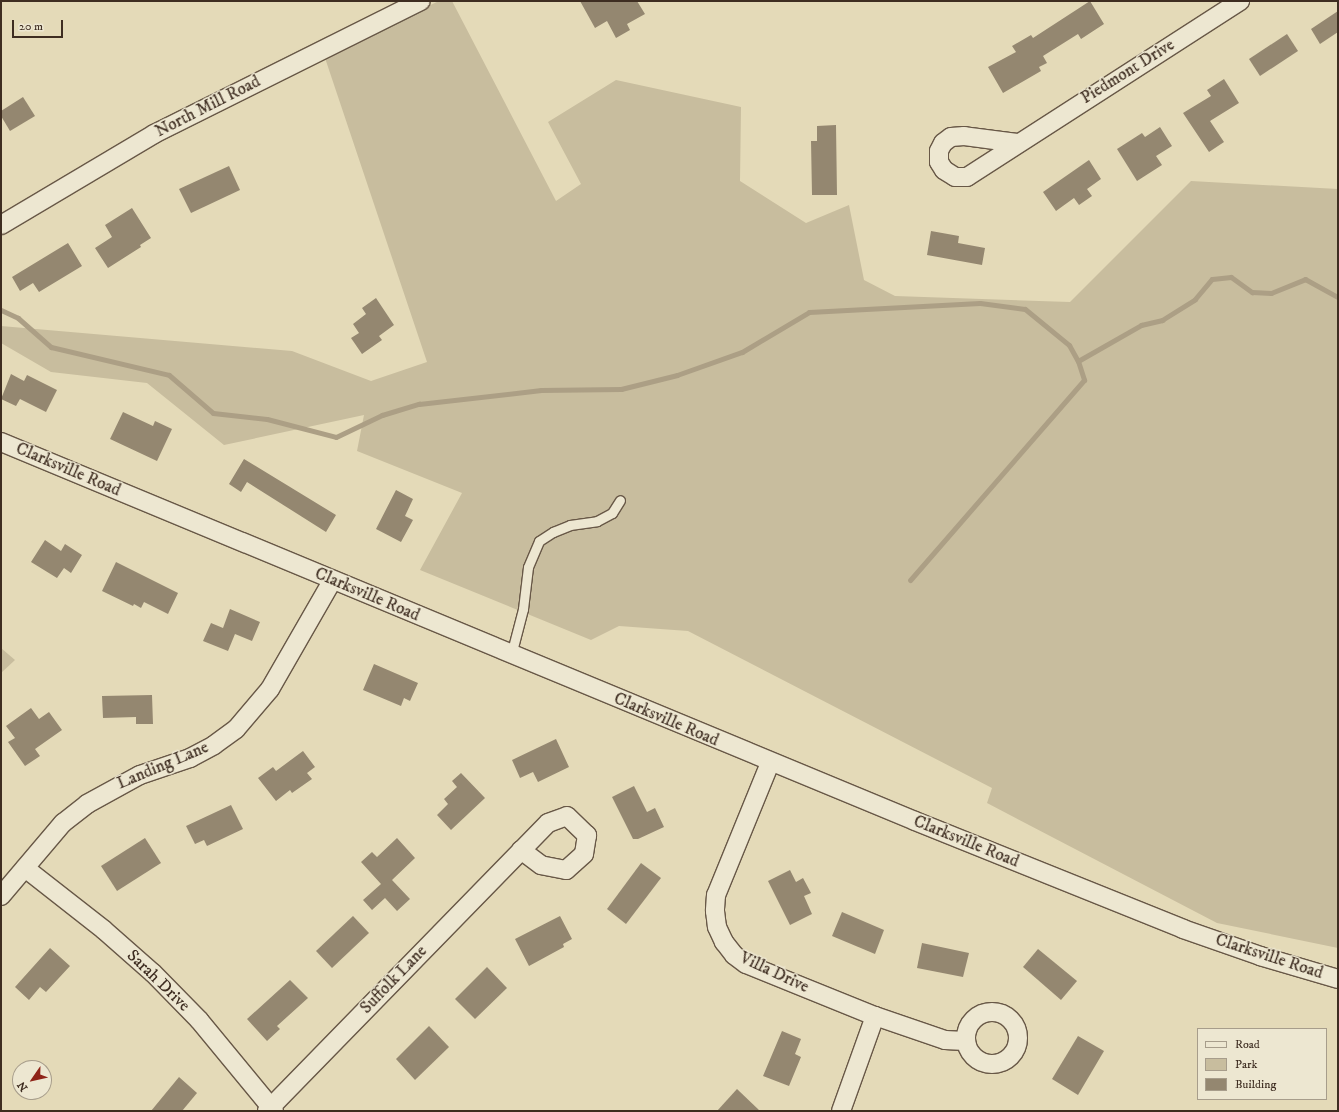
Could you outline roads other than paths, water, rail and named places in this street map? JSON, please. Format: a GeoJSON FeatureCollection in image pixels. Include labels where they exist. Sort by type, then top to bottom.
{"type":"FeatureCollection","features":[{"type":"Feature","properties":{"kind":"street","name":"North Mill Road"},"geometry":{"type":"LineString","coordinates":[[1,225],[154,134],[421,1]]}},
{"type":"Feature","properties":{"kind":"street","name":"Piedmont Drive"},"geometry":{"type":"LineString","coordinates":[[1017,143],[1240,1]]}},
{"type":"Feature","properties":{"kind":"street","name":"Clarksville Road"},"geometry":{"type":"LineString","coordinates":[[1,442],[770,763],[1183,929],[1260,956],[1338,979]]}},
{"type":"Feature","properties":{"kind":"street","name":"Landing Lane"},"geometry":{"type":"LineString","coordinates":[[1,896],[63,823],[87,804],[140,775],[190,758],[214,745],[236,729],[270,689],[332,580]]}},
{"type":"Feature","properties":{"kind":"street","name":"Villa Drive"},"geometry":{"type":"LineString","coordinates":[[770,763],[716,895],[717,927],[724,942],[734,955],[746,964],[875,1016],[945,1040],[965,1041]]}},
{"type":"Feature","properties":{"kind":"street","name":"Suffolk Lane"},"geometry":{"type":"LineString","coordinates":[[271,1110],[521,850],[548,822],[567,816],[587,835],[584,854],[566,870],[541,865],[521,850]]}},
{"type":"Feature","properties":{"kind":"street","name":"Sarah Drive"},"geometry":{"type":"LineString","coordinates":[[25,868],[104,930],[153,973],[199,1020],[271,1110]]}},
{"type":"Feature","properties":{"kind":"street"},"geometry":{"type":"LineString","coordinates":[[841,1111],[875,1016]]}},
{"type":"Feature","properties":{"kind":"lane"},"geometry":{"type":"LineString","coordinates":[[511,655],[523,609],[528,567],[540,541],[552,532],[570,525],[597,521],[612,512],[620,500]]}},
{"type":"Feature","properties":{"kind":"waterway"},"geometry":{"type":"LineString","coordinates":[[1078,361],[1141,325],[1162,320],[1195,299],[1212,279],[1231,277],[1252,292],[1271,293],[1305,279],[1338,297]]}},
{"type":"Feature","properties":{"kind":"waterway"},"geometry":{"type":"LineString","coordinates":[[1,310],[18,318],[51,347],[169,375],[213,413],[267,419],[336,437],[382,415],[419,404],[541,390],[621,389],[677,375],[742,352],[809,312],[980,303],[1025,309],[1069,345],[1078,361],[1084,380],[910,580]]}}]}
